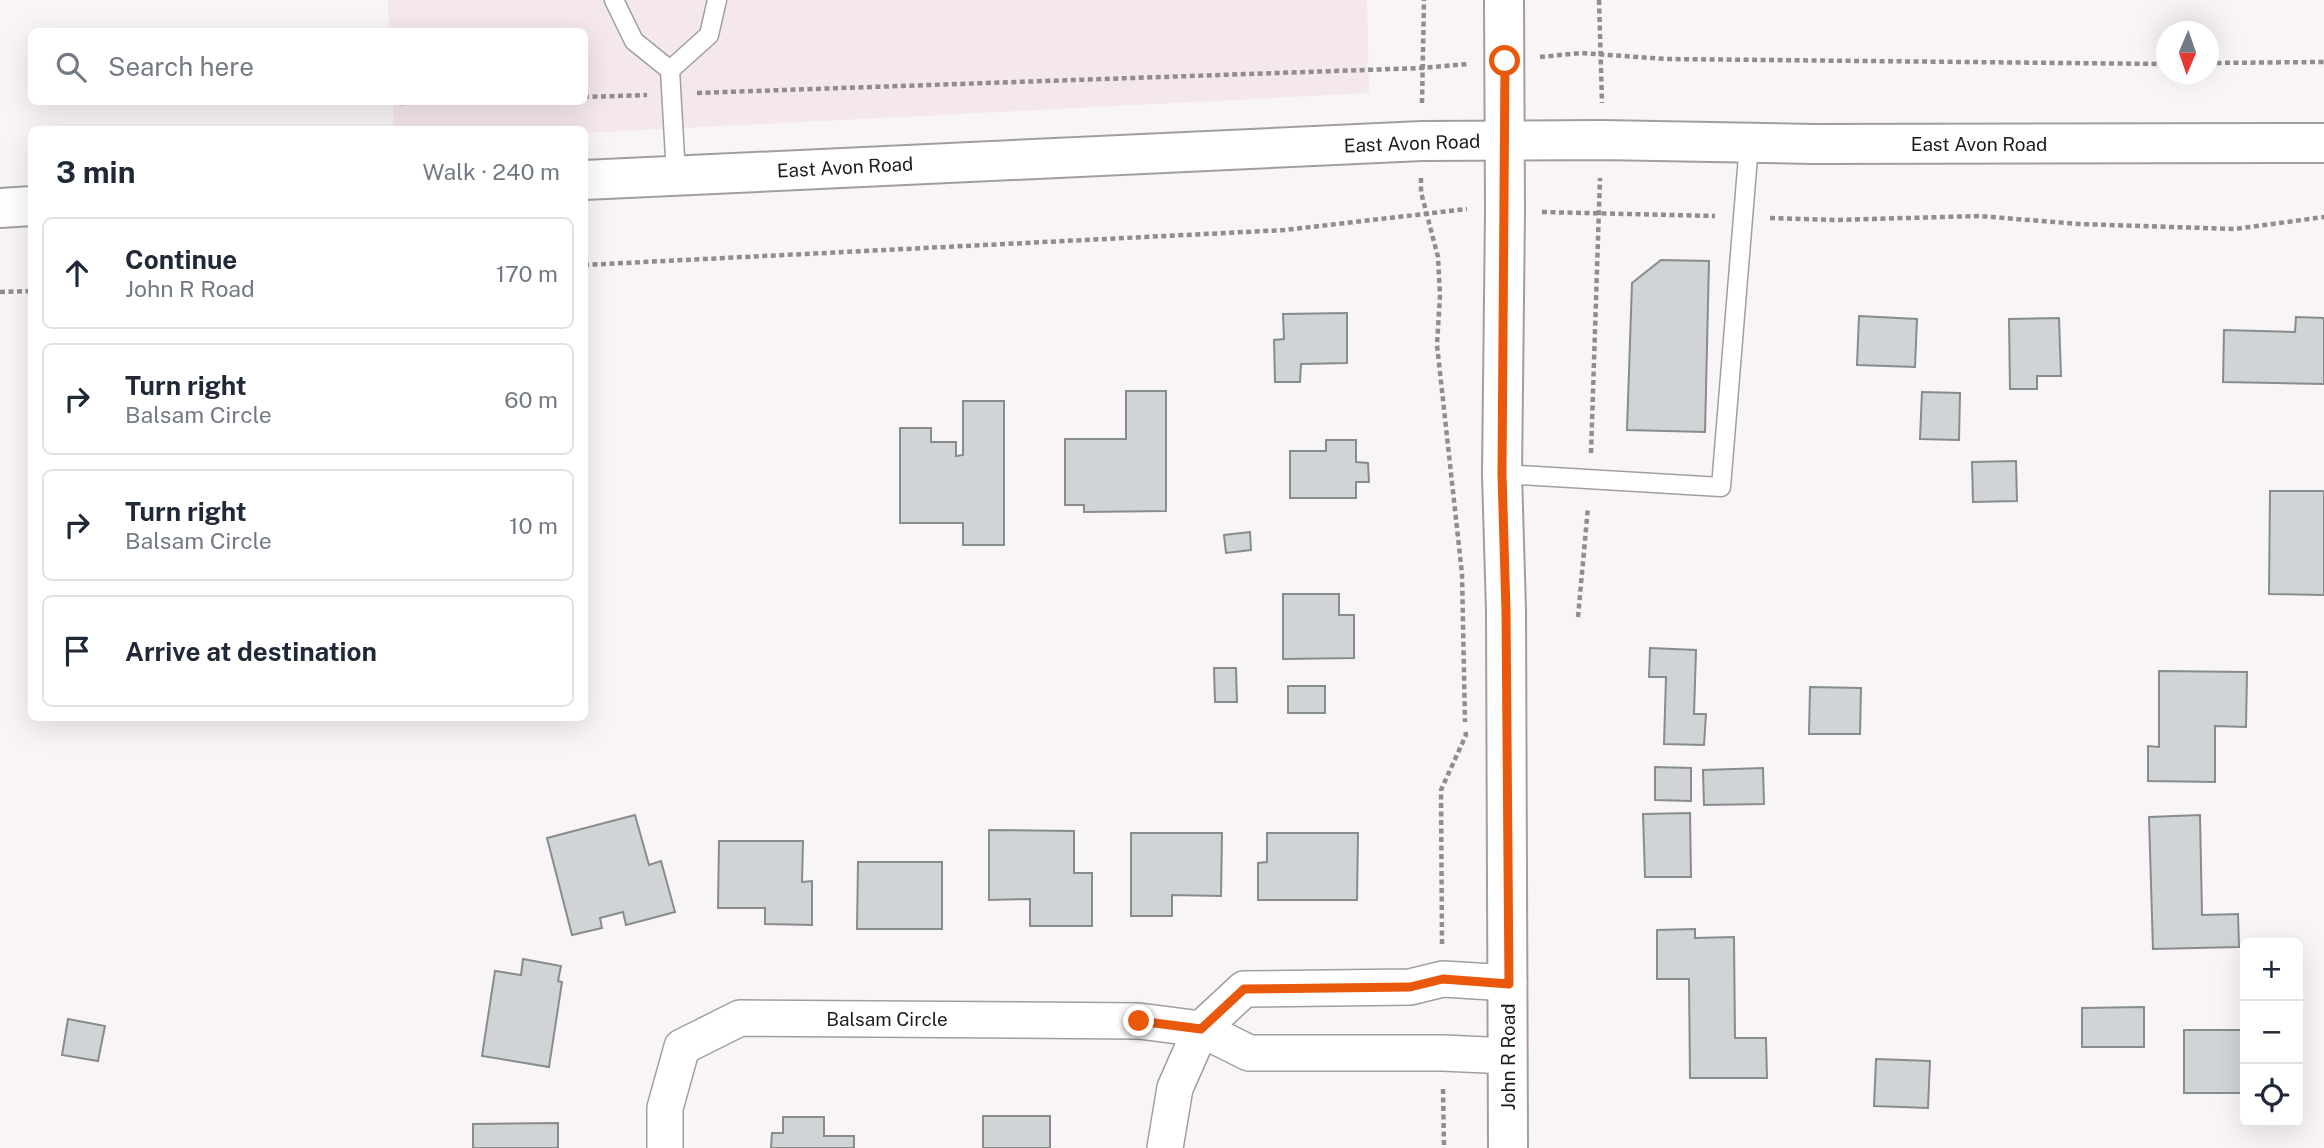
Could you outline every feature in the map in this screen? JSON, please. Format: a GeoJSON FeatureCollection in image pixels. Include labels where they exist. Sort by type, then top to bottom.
{"type":"FeatureCollection","features":[{"type":"Feature","properties":{"kind":"main road","name":"John R Road"},"geometry":{"type":"LineString","coordinates":[[1504,0],[1502,474],[1506,611],[1508,1148]]}},
{"type":"Feature","properties":{"kind":"main road","name":"East Avon Road"},"geometry":{"type":"LineString","coordinates":[[588,180],[1422,141],[2324,144]]}},
{"type":"Feature","properties":{"kind":"main road"},"geometry":{"type":"LineString","coordinates":[[0,208],[28,206]]}},
{"type":"Feature","properties":{"kind":"street"},"geometry":{"type":"LineString","coordinates":[[1165,1148],[1175,1088],[1201,1029],[1244,989],[1410,987],[1443,979],[1509,984]]}},
{"type":"Feature","properties":{"kind":"street","name":"Balsam Circle"},"geometry":{"type":"LineString","coordinates":[[665,1148],[665,1108],[682,1047],[740,1018],[1139,1021],[1201,1029],[1248,1053],[1443,1053],[1508,1056]]}},
{"type":"Feature","properties":{"kind":"lane"},"geometry":{"type":"LineString","coordinates":[[614,0],[634,41],[670,70],[676,176]]}},
{"type":"Feature","properties":{"kind":"lane"},"geometry":{"type":"LineString","coordinates":[[670,70],[709,35],[717,0]]}},
{"type":"Feature","properties":{"kind":"lane"},"geometry":{"type":"LineString","coordinates":[[1502,474],[1721,487],[1749,144]]}},
{"type":"Feature","properties":{"kind":"path"},"geometry":{"type":"LineString","coordinates":[[588,97],[1422,68],[1424,0]]}},
{"type":"Feature","properties":{"kind":"path"},"geometry":{"type":"LineString","coordinates":[[1599,0],[1602,79]]}},
{"type":"Feature","properties":{"kind":"path"},"geometry":{"type":"LineString","coordinates":[[1568,55],[1581,53],[1666,60],[2156,64]]}},
{"type":"Feature","properties":{"kind":"path"},"geometry":{"type":"LineString","coordinates":[[2219,63],[2324,62]]}},
{"type":"Feature","properties":{"kind":"path"},"geometry":{"type":"LineString","coordinates":[[1421,192],[1438,257],[1440,295],[1437,345],[1462,574],[1465,735],[1441,790],[1443,979]]}},
{"type":"Feature","properties":{"kind":"path"},"geometry":{"type":"LineString","coordinates":[[1577,618],[1590,479],[1600,196]]}},
{"type":"Feature","properties":{"kind":"path"},"geometry":{"type":"LineString","coordinates":[[588,265],[1285,230],[1457,208]]}},
{"type":"Feature","properties":{"kind":"path"},"geometry":{"type":"LineString","coordinates":[[1570,213],[1834,220],[1979,216],[2079,225],[2235,229],[2324,217]]}},
{"type":"Feature","properties":{"kind":"path"},"geometry":{"type":"LineString","coordinates":[[0,292],[28,290]]}},
{"type":"Feature","properties":{"kind":"path"},"geometry":{"type":"LineString","coordinates":[[1443,1053],[1444,1148]]}},
{"type":"Feature","properties":{"kind":"shaded area"},"geometry":{"type":"Polygon","coordinates":[[[388,0],[1367,0],[1369,93],[588,133],[588,126],[394,126],[393,105],[588,105],[588,28],[389,28],[388,0]]]}},
{"type":"Feature","properties":{"kind":"building"},"geometry":{"type":"Polygon","coordinates":[[[1661,260],[1709,261],[1705,432],[1627,430],[1632,283],[1661,260]]]}},
{"type":"Feature","properties":{"kind":"building"},"geometry":{"type":"Polygon","coordinates":[[[1347,313],[1347,363],[1301,364],[1300,382],[1275,382],[1274,340],[1284,339],[1283,314],[1347,313]]]}},
{"type":"Feature","properties":{"kind":"building"},"geometry":{"type":"Polygon","coordinates":[[[1859,316],[1917,319],[1915,367],[1857,365],[1859,316]]]}},
{"type":"Feature","properties":{"kind":"building"},"geometry":{"type":"Polygon","coordinates":[[[2296,317],[2324,318],[2324,384],[2223,382],[2224,330],[2295,332],[2296,317]]]}},
{"type":"Feature","properties":{"kind":"building"},"geometry":{"type":"Polygon","coordinates":[[[2059,318],[2061,376],[2037,376],[2037,389],[2010,389],[2009,319],[2059,318]]]}},
{"type":"Feature","properties":{"kind":"building"},"geometry":{"type":"Polygon","coordinates":[[[1126,391],[1166,391],[1166,511],[1084,512],[1084,505],[1065,505],[1065,439],[1126,439],[1126,391]]]}},
{"type":"Feature","properties":{"kind":"building"},"geometry":{"type":"Polygon","coordinates":[[[1922,392],[1960,393],[1959,440],[1920,439],[1922,392]]]}},
{"type":"Feature","properties":{"kind":"building"},"geometry":{"type":"Polygon","coordinates":[[[963,401],[1004,401],[1004,545],[963,545],[963,523],[900,523],[900,428],[931,428],[931,442],[956,442],[956,456],[963,455],[963,401]]]}},
{"type":"Feature","properties":{"kind":"building"},"geometry":{"type":"Polygon","coordinates":[[[1326,440],[1356,440],[1356,462],[1368,463],[1369,482],[1356,482],[1356,498],[1290,498],[1290,451],[1326,451],[1326,440]]]}},
{"type":"Feature","properties":{"kind":"building"},"geometry":{"type":"Polygon","coordinates":[[[2016,461],[2017,501],[1973,502],[1972,462],[2016,461]]]}},
{"type":"Feature","properties":{"kind":"building"},"geometry":{"type":"Polygon","coordinates":[[[2270,491],[2324,491],[2324,595],[2269,594],[2270,491]]]}},
{"type":"Feature","properties":{"kind":"building"},"geometry":{"type":"Polygon","coordinates":[[[1250,532],[1251,550],[1226,553],[1224,535],[1250,532]]]}},
{"type":"Feature","properties":{"kind":"building"},"geometry":{"type":"Polygon","coordinates":[[[1283,594],[1339,594],[1339,615],[1354,615],[1354,658],[1283,659],[1283,594]]]}},
{"type":"Feature","properties":{"kind":"building"},"geometry":{"type":"Polygon","coordinates":[[[1650,648],[1696,650],[1694,714],[1706,714],[1704,745],[1664,744],[1666,677],[1649,677],[1650,648]]]}},
{"type":"Feature","properties":{"kind":"building"},"geometry":{"type":"Polygon","coordinates":[[[1214,668],[1236,668],[1237,702],[1215,702],[1214,668]]]}},
{"type":"Feature","properties":{"kind":"building"},"geometry":{"type":"Polygon","coordinates":[[[2159,671],[2247,672],[2246,727],[2215,726],[2215,782],[2148,781],[2148,746],[2159,747],[2159,671]]]}},
{"type":"Feature","properties":{"kind":"building"},"geometry":{"type":"Polygon","coordinates":[[[1288,686],[1325,686],[1325,713],[1288,713],[1288,686]]]}},
{"type":"Feature","properties":{"kind":"building"},"geometry":{"type":"Polygon","coordinates":[[[1810,687],[1861,688],[1860,734],[1809,734],[1810,687]]]}},
{"type":"Feature","properties":{"kind":"building"},"geometry":{"type":"Polygon","coordinates":[[[1655,767],[1691,768],[1691,801],[1655,800],[1655,767]]]}},
{"type":"Feature","properties":{"kind":"building"},"geometry":{"type":"Polygon","coordinates":[[[1763,768],[1764,804],[1704,805],[1703,770],[1763,768]]]}},
{"type":"Feature","properties":{"kind":"building"},"geometry":{"type":"Polygon","coordinates":[[[1690,813],[1691,877],[1645,877],[1643,814],[1690,813]]]}},
{"type":"Feature","properties":{"kind":"building"},"geometry":{"type":"Polygon","coordinates":[[[635,815],[649,865],[661,861],[675,912],[626,925],[623,912],[600,918],[602,928],[572,935],[547,838],[635,815]]]}},
{"type":"Feature","properties":{"kind":"building"},"geometry":{"type":"Polygon","coordinates":[[[2200,815],[2202,915],[2238,914],[2239,947],[2153,949],[2149,817],[2200,815]]]}},
{"type":"Feature","properties":{"kind":"building"},"geometry":{"type":"Polygon","coordinates":[[[989,830],[1074,831],[1074,873],[1092,873],[1092,926],[1030,926],[1030,899],[989,900],[989,830]]]}},
{"type":"Feature","properties":{"kind":"building"},"geometry":{"type":"Polygon","coordinates":[[[1131,833],[1222,833],[1221,896],[1172,895],[1172,916],[1131,916],[1131,833]]]}},
{"type":"Feature","properties":{"kind":"building"},"geometry":{"type":"Polygon","coordinates":[[[1267,833],[1358,833],[1357,900],[1258,900],[1258,863],[1267,862],[1267,833]]]}},
{"type":"Feature","properties":{"kind":"building"},"geometry":{"type":"Polygon","coordinates":[[[719,841],[803,841],[802,882],[812,881],[812,925],[765,924],[765,908],[718,908],[719,841]]]}},
{"type":"Feature","properties":{"kind":"building"},"geometry":{"type":"Polygon","coordinates":[[[858,862],[942,862],[942,929],[857,929],[858,862]]]}},
{"type":"Feature","properties":{"kind":"building"},"geometry":{"type":"Polygon","coordinates":[[[1695,929],[1695,938],[1734,937],[1735,1038],[1766,1038],[1767,1078],[1690,1078],[1689,979],[1657,979],[1657,930],[1695,929]]]}},
{"type":"Feature","properties":{"kind":"building"},"geometry":{"type":"Polygon","coordinates":[[[523,959],[561,966],[558,981],[562,982],[549,1067],[482,1056],[495,971],[521,975],[523,959]]]}},
{"type":"Feature","properties":{"kind":"building"},"geometry":{"type":"Polygon","coordinates":[[[2144,1007],[2144,1047],[2082,1047],[2082,1008],[2144,1007]]]}},
{"type":"Feature","properties":{"kind":"building"},"geometry":{"type":"Polygon","coordinates":[[[68,1019],[105,1026],[98,1061],[62,1055],[68,1019]]]}},
{"type":"Feature","properties":{"kind":"building"},"geometry":{"type":"Polygon","coordinates":[[[2184,1030],[2240,1030],[2240,1093],[2184,1093],[2184,1030]]]}},
{"type":"Feature","properties":{"kind":"building"},"geometry":{"type":"Polygon","coordinates":[[[1876,1059],[1930,1061],[1928,1108],[1874,1106],[1876,1059]]]}},
{"type":"Feature","properties":{"kind":"building"},"geometry":{"type":"Polygon","coordinates":[[[983,1116],[1050,1116],[1050,1148],[983,1148],[983,1116]]]}},
{"type":"Feature","properties":{"kind":"building"},"geometry":{"type":"Polygon","coordinates":[[[783,1117],[824,1117],[824,1136],[854,1136],[854,1148],[771,1148],[772,1133],[783,1133],[783,1117]]]}},
{"type":"Feature","properties":{"kind":"building"},"geometry":{"type":"Polygon","coordinates":[[[558,1123],[558,1148],[473,1148],[473,1124],[558,1123]]]}},
{"type":"Feature","properties":{"kind":"route"},"geometry":{"type":"LineString","coordinates":[[1139,1021],[1201,1029],[1244,989],[1410,987],[1443,979],[1509,984],[1506,611],[1502,474],[1505,61]]}}]}
